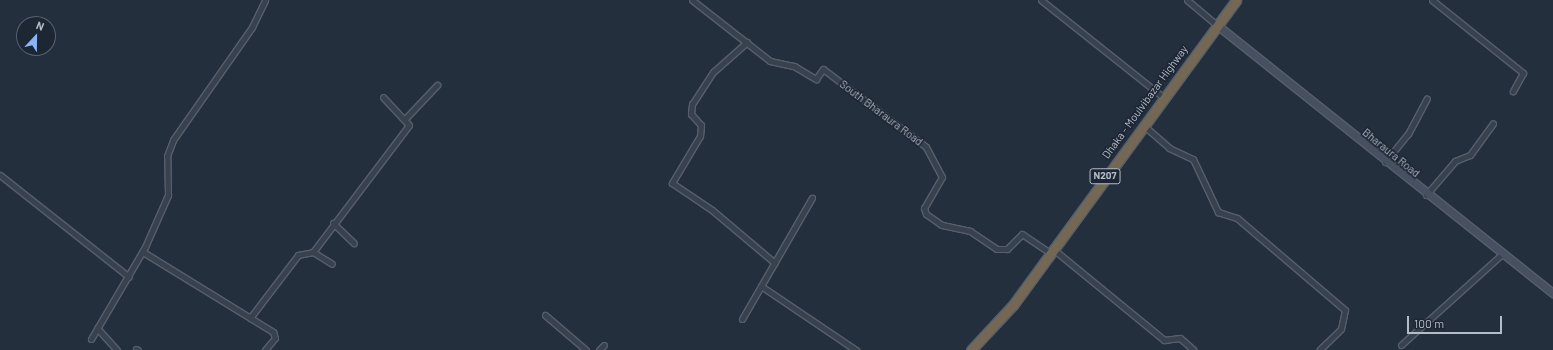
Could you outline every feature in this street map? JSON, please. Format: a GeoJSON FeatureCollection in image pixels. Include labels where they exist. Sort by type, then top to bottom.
{"type":"FeatureCollection","features":[{"type":"Feature","properties":{"kind":"highway","name":"Dhaka - Moulvibazar Highway"},"geometry":{"type":"LineString","coordinates":[[971,350],[1013,305],[1142,125],[1236,0]]}},
{"type":"Feature","properties":{"kind":"main road","name":"Bharaura Road"},"geometry":{"type":"LineString","coordinates":[[1217,25],[1426,195],[1553,294]]}},
{"type":"Feature","properties":{"kind":"street"},"geometry":{"type":"LineString","coordinates":[[91,339],[143,252],[168,195],[167,156],[174,140],[252,27],[265,0]]}},
{"type":"Feature","properties":{"kind":"street","name":"South Bharaura Road"},"geometry":{"type":"LineString","coordinates":[[692,0],[770,61],[794,66],[816,79],[824,69],[926,147],[942,177],[924,208],[926,214],[942,225],[970,231],[997,249],[1007,249],[1022,234],[1051,251]]}},
{"type":"Feature","properties":{"kind":"street"},"geometry":{"type":"LineString","coordinates":[[1040,0],[1163,97]]}},
{"type":"Feature","properties":{"kind":"street"},"geometry":{"type":"LineString","coordinates":[[1186,0],[1217,25]]}},
{"type":"Feature","properties":{"kind":"street"},"geometry":{"type":"LineString","coordinates":[[1432,0],[1523,73],[1513,91]]}},
{"type":"Feature","properties":{"kind":"street"},"geometry":{"type":"LineString","coordinates":[[747,42],[713,72],[692,104],[691,114],[701,125],[700,136],[672,183],[712,210],[775,263]]}},
{"type":"Feature","properties":{"kind":"street"},"geometry":{"type":"LineString","coordinates":[[405,118],[437,85]]}},
{"type":"Feature","properties":{"kind":"street"},"geometry":{"type":"LineString","coordinates":[[314,252],[333,223],[409,126],[405,118],[384,103],[383,97]]}},
{"type":"Feature","properties":{"kind":"street"},"geometry":{"type":"LineString","coordinates":[[1385,162],[1408,134],[1427,99]]}},
{"type":"Feature","properties":{"kind":"street"},"geometry":{"type":"LineString","coordinates":[[1426,195],[1455,161],[1470,155],[1493,123]]}},
{"type":"Feature","properties":{"kind":"street"},"geometry":{"type":"LineString","coordinates":[[1142,125],[1168,148],[1193,159],[1218,212],[1242,222],[1345,310],[1341,329],[1319,350]]}},
{"type":"Feature","properties":{"kind":"street"},"geometry":{"type":"LineString","coordinates":[[0,175],[129,277]]}},
{"type":"Feature","properties":{"kind":"street"},"geometry":{"type":"LineString","coordinates":[[742,318],[812,198]]}},
{"type":"Feature","properties":{"kind":"street"},"geometry":{"type":"LineString","coordinates":[[333,223],[354,243]]}},
{"type":"Feature","properties":{"kind":"street"},"geometry":{"type":"LineString","coordinates":[[1051,251],[1164,340],[1180,338],[1194,350]]}},
{"type":"Feature","properties":{"kind":"street"},"geometry":{"type":"LineString","coordinates":[[143,252],[276,335],[265,350]]}},
{"type":"Feature","properties":{"kind":"street"},"geometry":{"type":"LineString","coordinates":[[250,318],[298,255],[314,252],[332,264]]}},
{"type":"Feature","properties":{"kind":"street"},"geometry":{"type":"LineString","coordinates":[[1401,345],[1502,254]]}},
{"type":"Feature","properties":{"kind":"street"},"geometry":{"type":"LineString","coordinates":[[761,286],[856,350]]}},
{"type":"Feature","properties":{"kind":"street"},"geometry":{"type":"LineString","coordinates":[[545,315],[586,350]]}},
{"type":"Feature","properties":{"kind":"street"},"geometry":{"type":"LineString","coordinates":[[98,328],[117,350]]}},
{"type":"Feature","properties":{"kind":"street"},"geometry":{"type":"LineString","coordinates":[[599,350],[604,345]]}}]}
